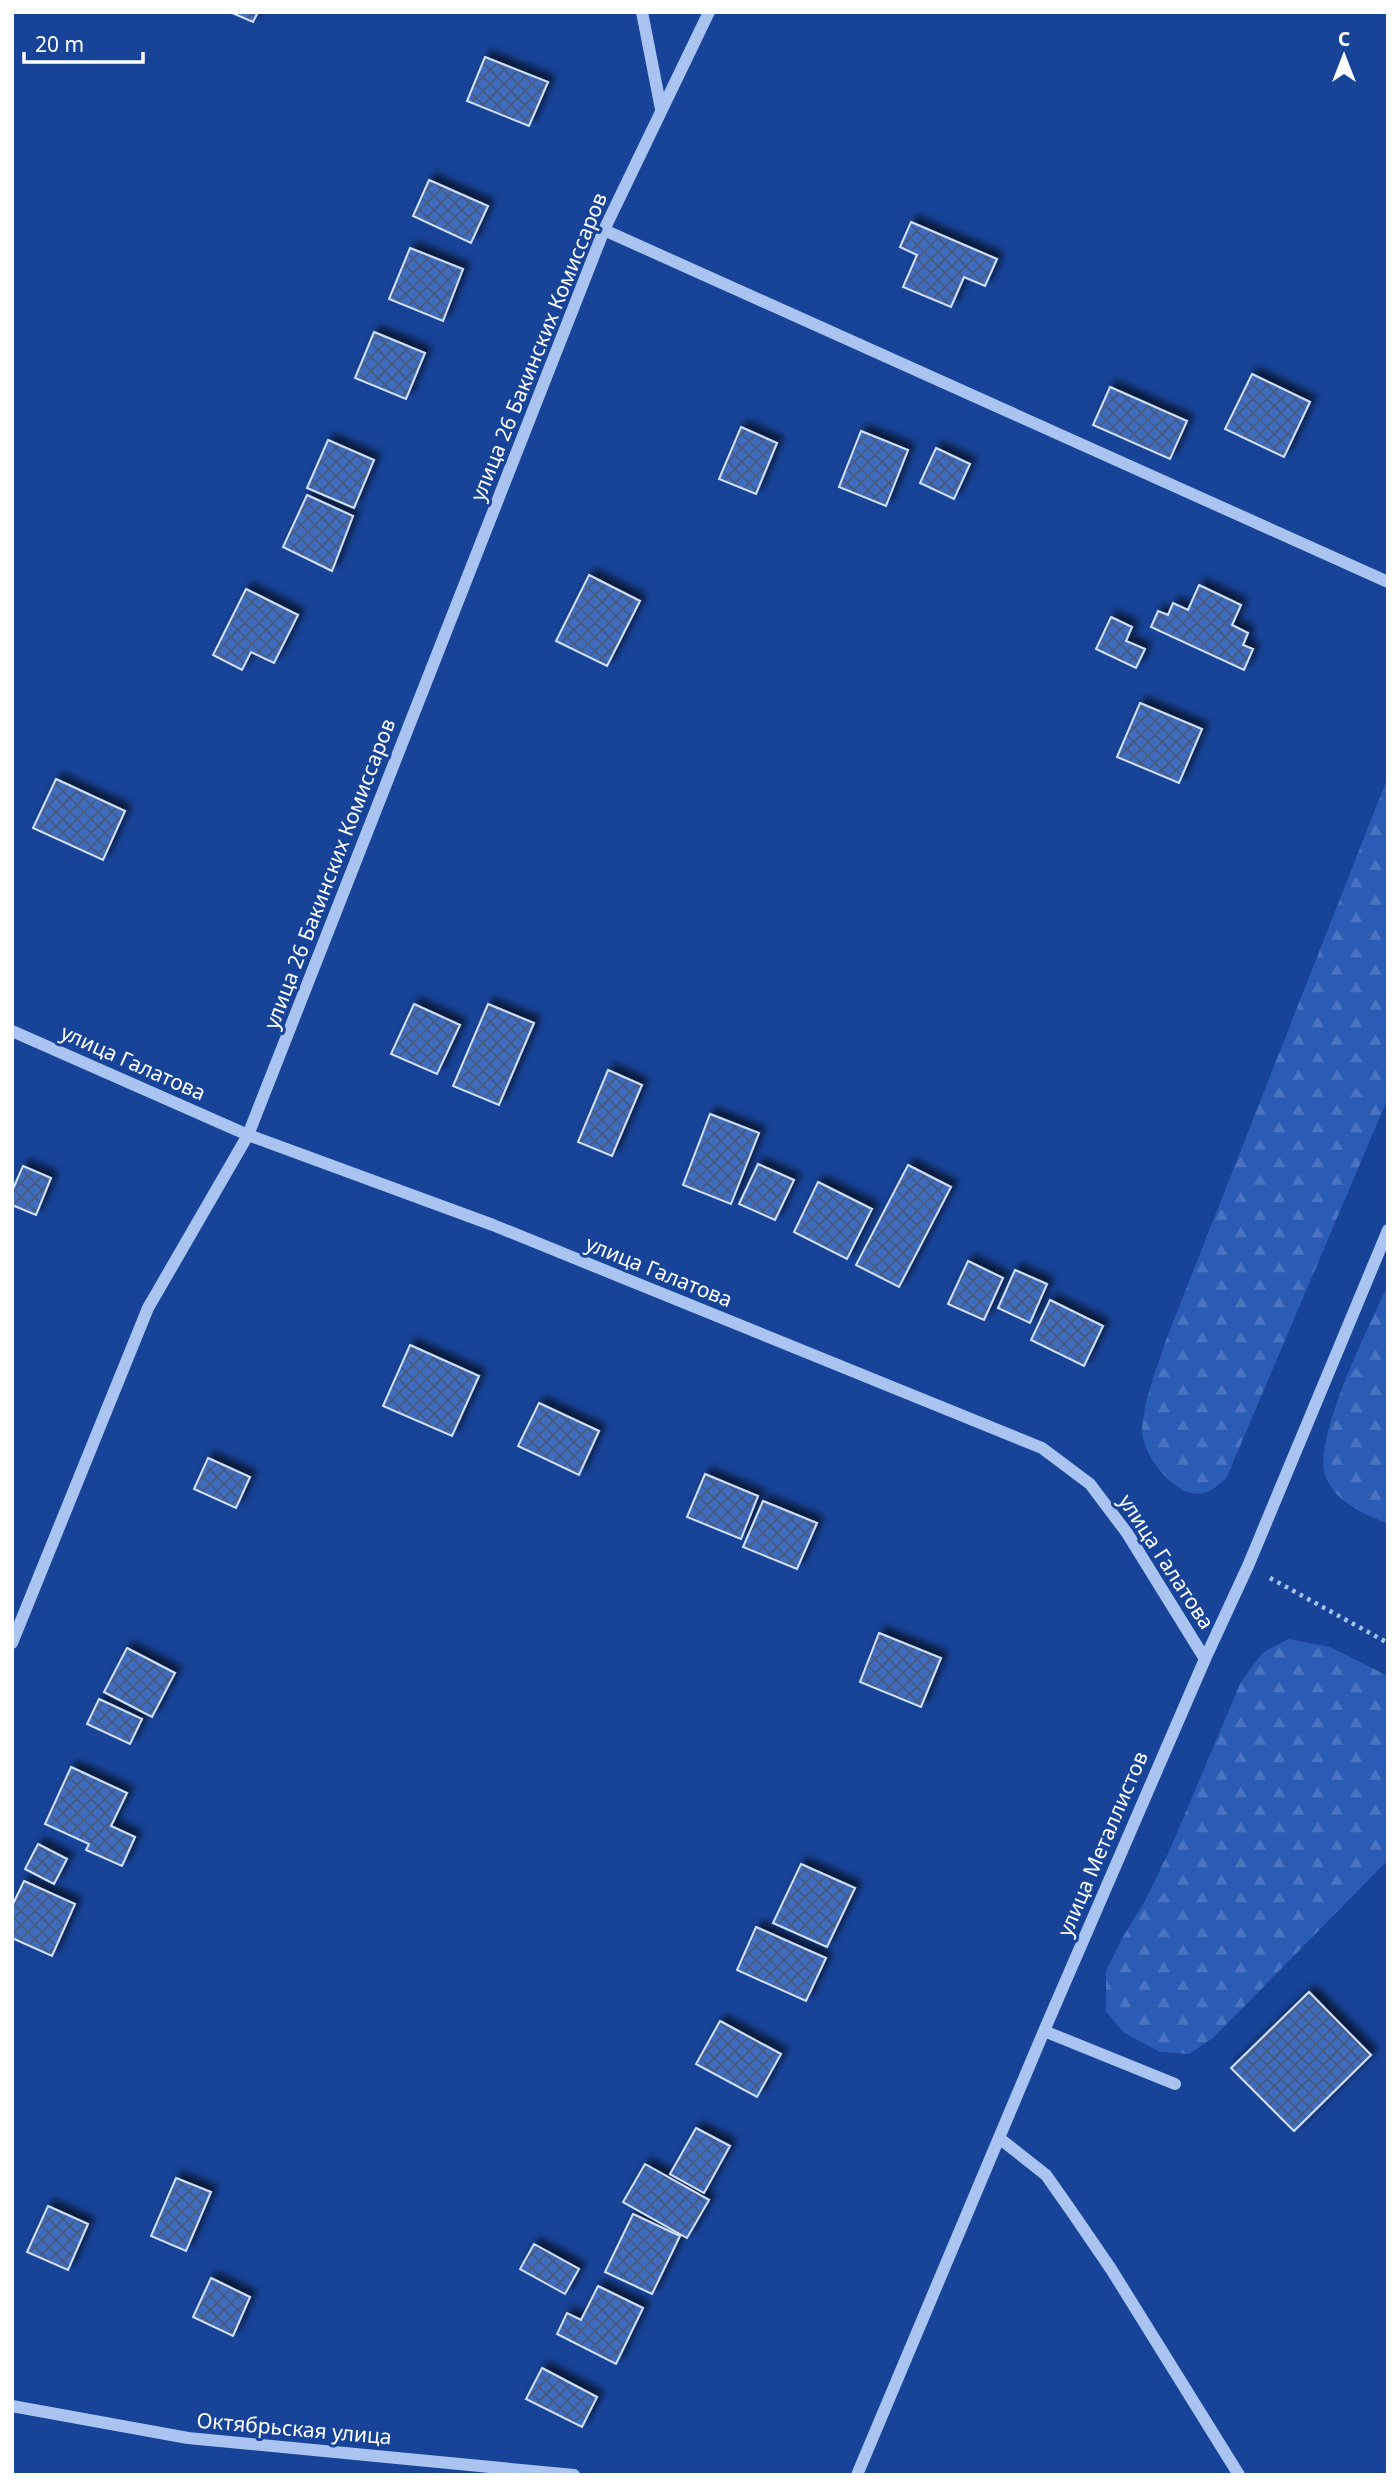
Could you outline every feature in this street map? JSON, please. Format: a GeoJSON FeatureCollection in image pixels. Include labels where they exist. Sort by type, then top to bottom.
{"type":"FeatureCollection","features":[{"type":"Feature","properties":{"kind":"street"},"geometry":{"type":"LineString","coordinates":[[642,12],[662,109]]}},
{"type":"Feature","properties":{"kind":"street","name":"улица 26 Бакинских Комиссаров"},"geometry":{"type":"LineString","coordinates":[[12,1643],[148,1308],[248,1135],[604,230],[709,12]]}},
{"type":"Feature","properties":{"kind":"street"},"geometry":{"type":"LineString","coordinates":[[604,230],[1388,582]]}},
{"type":"Feature","properties":{"kind":"street","name":"улица Галатова"},"geometry":{"type":"LineString","coordinates":[[12,1031],[248,1135],[493,1225],[1041,1448],[1090,1484],[1127,1533],[1205,1659]]}},
{"type":"Feature","properties":{"kind":"street","name":"улица Металлистов"},"geometry":{"type":"LineString","coordinates":[[857,2475],[1044,2031],[1248,1566],[1388,1230]]}},
{"type":"Feature","properties":{"kind":"street"},"geometry":{"type":"LineString","coordinates":[[1044,2031],[1175,2084]]}},
{"type":"Feature","properties":{"kind":"street"},"geometry":{"type":"LineString","coordinates":[[999,2138],[1046,2175],[1111,2269],[1239,2475]]}},
{"type":"Feature","properties":{"kind":"street","name":"Октябрьская улица"},"geometry":{"type":"LineString","coordinates":[[12,2406],[188,2438],[574,2475]]}},
{"type":"Feature","properties":{"kind":"path"},"geometry":{"type":"LineString","coordinates":[[1248,1566],[1388,1643]]}},
{"type":"Feature","properties":{"kind":"green space"},"geometry":{"type":"Polygon","coordinates":[[[1388,777],[1388,1098],[1226,1479],[1206,1492],[1193,1493],[1182,1489],[1162,1473],[1147,1451],[1142,1429],[1148,1395],[1166,1340],[1388,777]]]}},
{"type":"Feature","properties":{"kind":"green space"},"geometry":{"type":"Polygon","coordinates":[[[1388,1284],[1386,1523],[1345,1502],[1327,1480],[1324,1463],[1326,1440],[1344,1383],[1388,1284]]]}},
{"type":"Feature","properties":{"kind":"green space"},"geometry":{"type":"Polygon","coordinates":[[[1289,1639],[1330,1647],[1388,1676],[1388,1860],[1213,2038],[1189,2054],[1160,2052],[1123,2032],[1106,2011],[1106,1971],[1171,1847],[1240,1684],[1262,1653],[1289,1639]]]}},
{"type":"Feature","properties":{"kind":"building"},"geometry":{"type":"Polygon","coordinates":[[[230,12],[258,12],[253,22],[230,12]]]}},
{"type":"Feature","properties":{"kind":"building"},"geometry":{"type":"Polygon","coordinates":[[[485,57],[548,82],[529,126],[467,101],[485,57]]]}},
{"type":"Feature","properties":{"kind":"building"},"geometry":{"type":"Polygon","coordinates":[[[429,180],[488,206],[471,243],[413,216],[429,180]]]}},
{"type":"Feature","properties":{"kind":"building"},"geometry":{"type":"Polygon","coordinates":[[[911,222],[997,259],[985,286],[964,277],[951,307],[903,287],[917,255],[900,247],[911,222]]]}},
{"type":"Feature","properties":{"kind":"building"},"geometry":{"type":"Polygon","coordinates":[[[410,248],[463,269],[443,321],[389,299],[410,248]]]}},
{"type":"Feature","properties":{"kind":"building"},"geometry":{"type":"Polygon","coordinates":[[[374,332],[425,353],[406,399],[355,378],[374,332]]]}},
{"type":"Feature","properties":{"kind":"building"},"geometry":{"type":"Polygon","coordinates":[[[1252,374],[1310,402],[1284,457],[1225,429],[1252,374]]]}},
{"type":"Feature","properties":{"kind":"building"},"geometry":{"type":"Polygon","coordinates":[[[1110,387],[1187,421],[1170,459],[1093,425],[1110,387]]]}},
{"type":"Feature","properties":{"kind":"building"},"geometry":{"type":"Polygon","coordinates":[[[741,427],[777,443],[756,494],[719,479],[741,427]]]}},
{"type":"Feature","properties":{"kind":"building"},"geometry":{"type":"Polygon","coordinates":[[[861,431],[908,450],[886,506],[839,487],[861,431]]]}},
{"type":"Feature","properties":{"kind":"building"},"geometry":{"type":"Polygon","coordinates":[[[328,440],[374,460],[354,508],[307,488],[328,440]]]}},
{"type":"Feature","properties":{"kind":"building"},"geometry":{"type":"Polygon","coordinates":[[[936,448],[970,464],[954,499],[920,483],[936,448]]]}},
{"type":"Feature","properties":{"kind":"building"},"geometry":{"type":"Polygon","coordinates":[[[307,495],[353,516],[332,571],[283,547],[307,495]]]}},
{"type":"Feature","properties":{"kind":"building"},"geometry":{"type":"Polygon","coordinates":[[[589,575],[640,601],[607,666],[556,641],[589,575]]]}},
{"type":"Feature","properties":{"kind":"building"},"geometry":{"type":"Polygon","coordinates":[[[1199,585],[1241,605],[1232,625],[1248,633],[1243,645],[1253,649],[1244,670],[1151,627],[1158,611],[1168,615],[1173,603],[1188,610],[1199,585]]]}},
{"type":"Feature","properties":{"kind":"building"},"geometry":{"type":"Polygon","coordinates":[[[246,589],[298,615],[274,663],[251,652],[242,670],[213,655],[246,589]]]}},
{"type":"Feature","properties":{"kind":"building"},"geometry":{"type":"Polygon","coordinates":[[[1111,617],[1132,627],[1126,641],[1145,649],[1136,668],[1096,649],[1111,617]]]}},
{"type":"Feature","properties":{"kind":"building"},"geometry":{"type":"Polygon","coordinates":[[[1140,703],[1202,729],[1179,783],[1117,757],[1140,703]]]}},
{"type":"Feature","properties":{"kind":"building"},"geometry":{"type":"Polygon","coordinates":[[[56,779],[125,811],[103,860],[33,828],[56,779]]]}},
{"type":"Feature","properties":{"kind":"building"},"geometry":{"type":"Polygon","coordinates":[[[414,1004],[460,1025],[437,1074],[391,1054],[414,1004]]]}},
{"type":"Feature","properties":{"kind":"building"},"geometry":{"type":"Polygon","coordinates":[[[488,1004],[534,1023],[499,1105],[453,1086],[488,1004]]]}},
{"type":"Feature","properties":{"kind":"building"},"geometry":{"type":"Polygon","coordinates":[[[608,1070],[642,1085],[612,1156],[578,1142],[608,1070]]]}},
{"type":"Feature","properties":{"kind":"building"},"geometry":{"type":"Polygon","coordinates":[[[710,1114],[759,1133],[731,1204],[683,1185],[710,1114]]]}},
{"type":"Feature","properties":{"kind":"building"},"geometry":{"type":"Polygon","coordinates":[[[758,1164],[794,1180],[775,1220],[739,1204],[758,1164]]]}},
{"type":"Feature","properties":{"kind":"building"},"geometry":{"type":"Polygon","coordinates":[[[908,1165],[951,1187],[899,1287],[856,1265],[908,1165]]]}},
{"type":"Feature","properties":{"kind":"building"},"geometry":{"type":"Polygon","coordinates":[[[23,1166],[51,1178],[36,1215],[12,1205],[12,1191],[23,1166]]]}},
{"type":"Feature","properties":{"kind":"building"},"geometry":{"type":"Polygon","coordinates":[[[818,1182],[872,1209],[847,1259],[794,1232],[818,1182]]]}},
{"type":"Feature","properties":{"kind":"building"},"geometry":{"type":"Polygon","coordinates":[[[968,1261],[1003,1278],[984,1320],[948,1304],[968,1261]]]}},
{"type":"Feature","properties":{"kind":"building"},"geometry":{"type":"Polygon","coordinates":[[[1015,1270],[1047,1284],[1030,1323],[998,1308],[1015,1270]]]}},
{"type":"Feature","properties":{"kind":"building"},"geometry":{"type":"Polygon","coordinates":[[[1050,1300],[1103,1326],[1084,1366],[1031,1340],[1050,1300]]]}},
{"type":"Feature","properties":{"kind":"building"},"geometry":{"type":"Polygon","coordinates":[[[410,1345],[479,1376],[452,1436],[383,1406],[410,1345]]]}},
{"type":"Feature","properties":{"kind":"building"},"geometry":{"type":"Polygon","coordinates":[[[539,1403],[599,1431],[579,1475],[518,1446],[539,1403]]]}},
{"type":"Feature","properties":{"kind":"building"},"geometry":{"type":"Polygon","coordinates":[[[208,1458],[250,1477],[236,1508],[194,1489],[208,1458]]]}},
{"type":"Feature","properties":{"kind":"building"},"geometry":{"type":"Polygon","coordinates":[[[705,1474],[758,1496],[741,1539],[687,1517],[705,1474]]]}},
{"type":"Feature","properties":{"kind":"building"},"geometry":{"type":"Polygon","coordinates":[[[763,1501],[817,1523],[797,1569],[743,1547],[763,1501]]]}},
{"type":"Feature","properties":{"kind":"building"},"geometry":{"type":"Polygon","coordinates":[[[879,1633],[941,1658],[921,1707],[860,1682],[879,1633]]]}},
{"type":"Feature","properties":{"kind":"building"},"geometry":{"type":"Polygon","coordinates":[[[127,1648],[175,1673],[152,1717],[104,1692],[127,1648]]]}},
{"type":"Feature","properties":{"kind":"building"},"geometry":{"type":"Polygon","coordinates":[[[99,1699],[142,1719],[130,1744],[87,1724],[99,1699]]]}},
{"type":"Feature","properties":{"kind":"building"},"geometry":{"type":"Polygon","coordinates":[[[71,1767],[127,1793],[111,1826],[135,1837],[122,1866],[86,1850],[89,1844],[45,1824],[71,1767]]]}},
{"type":"Feature","properties":{"kind":"building"},"geometry":{"type":"Polygon","coordinates":[[[38,1844],[67,1859],[54,1884],[25,1869],[38,1844]]]}},
{"type":"Feature","properties":{"kind":"building"},"geometry":{"type":"Polygon","coordinates":[[[801,1864],[855,1888],[827,1947],[773,1923],[801,1864]]]}},
{"type":"Feature","properties":{"kind":"building"},"geometry":{"type":"Polygon","coordinates":[[[24,1881],[75,1904],[52,1956],[12,1938],[12,1906],[24,1881]]]}},
{"type":"Feature","properties":{"kind":"building"},"geometry":{"type":"Polygon","coordinates":[[[756,1927],[826,1958],[806,2001],[737,1970],[756,1927]]]}},
{"type":"Feature","properties":{"kind":"building"},"geometry":{"type":"Polygon","coordinates":[[[1309,1992],[1371,2055],[1294,2131],[1231,2068],[1309,1992]]]}},
{"type":"Feature","properties":{"kind":"building"},"geometry":{"type":"Polygon","coordinates":[[[720,2021],[781,2054],[757,2097],[696,2064],[720,2021]]]}},
{"type":"Feature","properties":{"kind":"building"},"geometry":{"type":"Polygon","coordinates":[[[696,2128],[730,2146],[704,2193],[670,2174],[696,2128]]]}},
{"type":"Feature","properties":{"kind":"building"},"geometry":{"type":"Polygon","coordinates":[[[645,2164],[709,2200],[687,2238],[623,2202],[645,2164]]]}},
{"type":"Feature","properties":{"kind":"building"},"geometry":{"type":"Polygon","coordinates":[[[176,2178],[211,2192],[186,2251],[151,2236],[176,2178]]]}},
{"type":"Feature","properties":{"kind":"building"},"geometry":{"type":"Polygon","coordinates":[[[48,2206],[88,2224],[68,2270],[27,2252],[48,2206]]]}},
{"type":"Feature","properties":{"kind":"building"},"geometry":{"type":"Polygon","coordinates":[[[633,2214],[680,2236],[652,2294],[605,2272],[633,2214]]]}},
{"type":"Feature","properties":{"kind":"building"},"geometry":{"type":"Polygon","coordinates":[[[534,2244],[579,2269],[565,2294],[520,2269],[534,2244]]]}},
{"type":"Feature","properties":{"kind":"building"},"geometry":{"type":"Polygon","coordinates":[[[211,2278],[250,2297],[233,2336],[193,2317],[211,2278]]]}},
{"type":"Feature","properties":{"kind":"building"},"geometry":{"type":"Polygon","coordinates":[[[598,2286],[643,2308],[616,2364],[557,2334],[567,2313],[581,2320],[598,2286]]]}},
{"type":"Feature","properties":{"kind":"building"},"geometry":{"type":"Polygon","coordinates":[[[542,2368],[597,2397],[582,2427],[526,2399],[542,2368]]]}}]}
